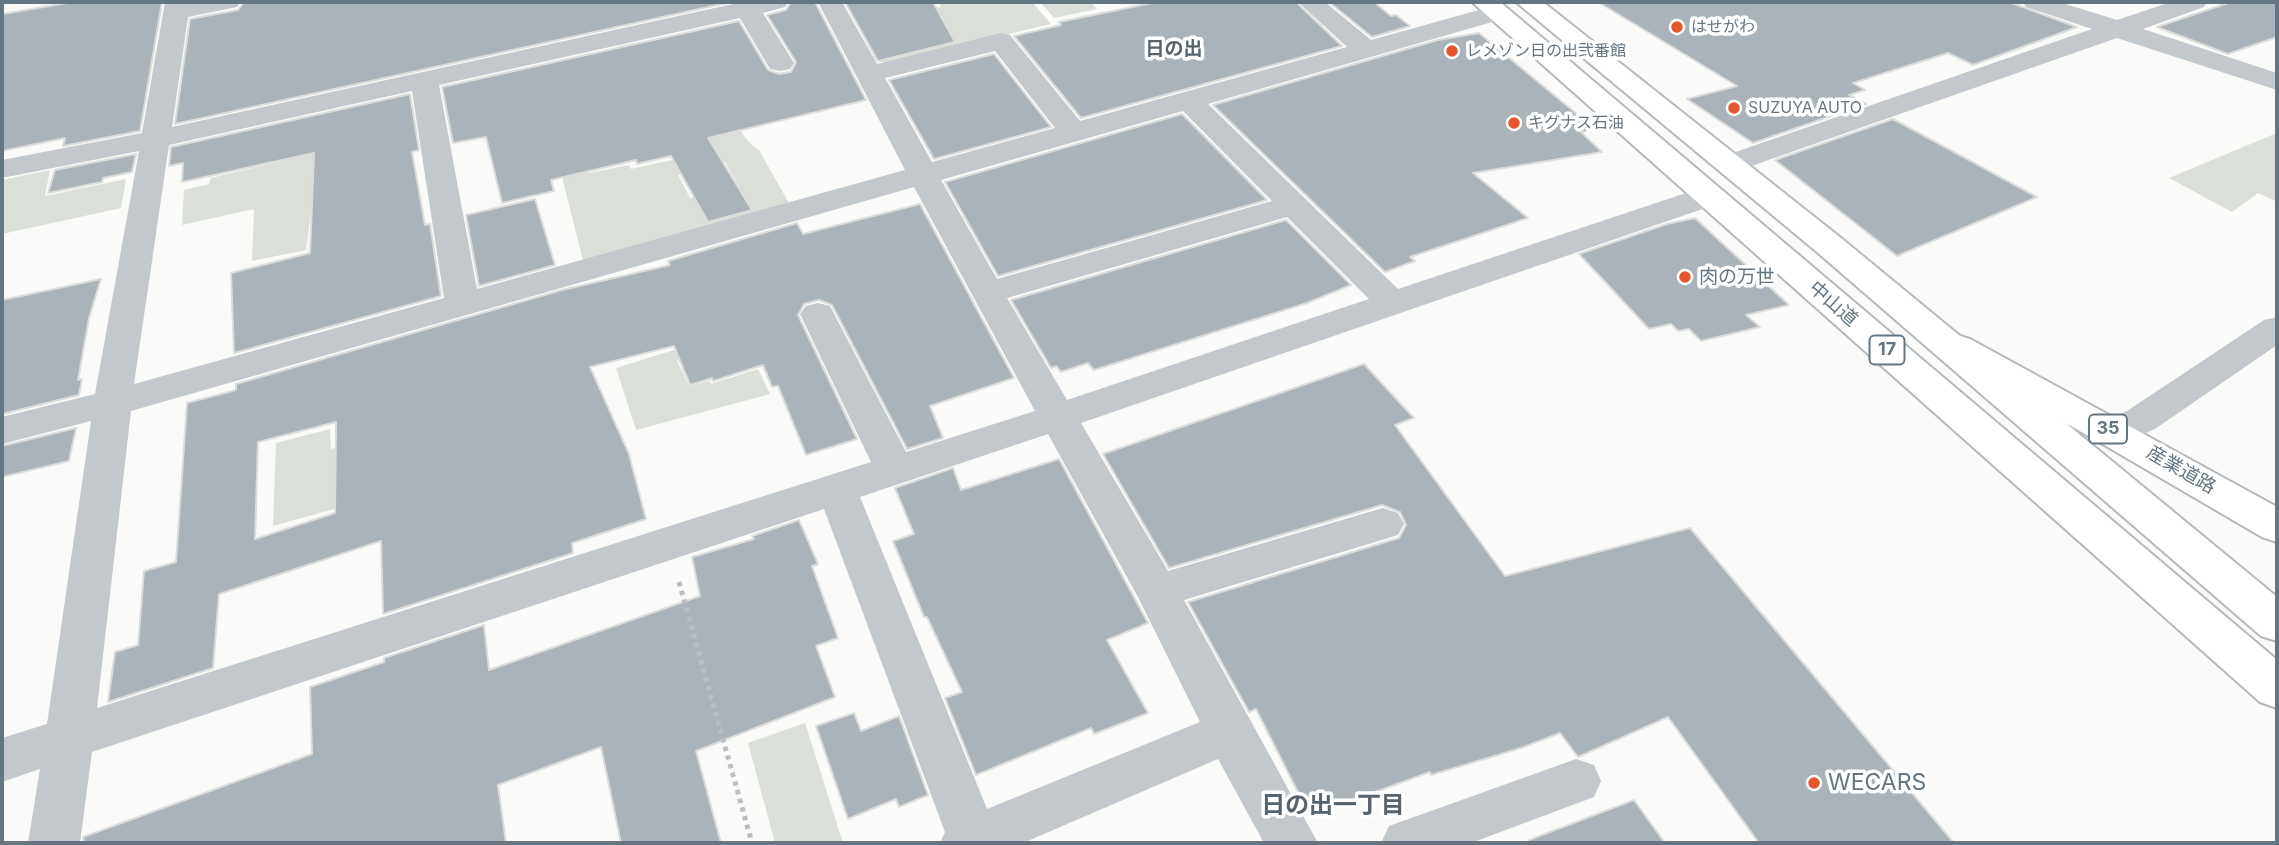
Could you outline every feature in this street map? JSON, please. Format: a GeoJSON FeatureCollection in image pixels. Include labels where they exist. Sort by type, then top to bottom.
{"type":"FeatureCollection","features":[{"type":"Feature","properties":{"kind":"main road","name":"17"},"geometry":{"type":"LineString","coordinates":[[1516,4],[1729,164],[2277,623]]}},
{"type":"Feature","properties":{"kind":"main road","name":"中山道"},"geometry":{"type":"LineString","coordinates":[[1516,4],[1709,196],[2277,688]]}},
{"type":"Feature","properties":{"kind":"main road","name":"産業道路"},"geometry":{"type":"LineString","coordinates":[[1937,336],[2115,433],[2277,526]]}},
{"type":"Feature","properties":{"kind":"street"},"geometry":{"type":"LineString","coordinates":[[54,843],[71,739],[113,403],[177,7],[228,2]]}},
{"type":"Feature","properties":{"kind":"street"},"geometry":{"type":"LineString","coordinates":[[2,169],[157,139],[776,2]]}},
{"type":"Feature","properties":{"kind":"street"},"geometry":{"type":"LineString","coordinates":[[830,2],[987,293],[1157,591],[1229,732],[1292,843]]}},
{"type":"Feature","properties":{"kind":"street"},"geometry":{"type":"LineString","coordinates":[[1310,2],[1365,50]]}},
{"type":"Feature","properties":{"kind":"street"},"geometry":{"type":"LineString","coordinates":[[2035,2],[2277,82]]}},
{"type":"Feature","properties":{"kind":"street"},"geometry":{"type":"LineString","coordinates":[[1729,164],[2195,2]]}},
{"type":"Feature","properties":{"kind":"street"},"geometry":{"type":"LineString","coordinates":[[2,430],[113,403],[463,305],[1365,50],[1516,4]]}},
{"type":"Feature","properties":{"kind":"street"},"geometry":{"type":"LineString","coordinates":[[747,8],[780,63]]}},
{"type":"Feature","properties":{"kind":"street"},"geometry":{"type":"LineString","coordinates":[[868,74],[1001,41],[1074,133]]}},
{"type":"Feature","properties":{"kind":"street"},"geometry":{"type":"LineString","coordinates":[[424,80],[463,305]]}},
{"type":"Feature","properties":{"kind":"street"},"geometry":{"type":"LineString","coordinates":[[1188,100],[1394,305]]}},
{"type":"Feature","properties":{"kind":"street"},"geometry":{"type":"LineString","coordinates":[[2,760],[1058,417],[1709,196]]}},
{"type":"Feature","properties":{"kind":"street"},"geometry":{"type":"LineString","coordinates":[[987,293],[1293,205]]}},
{"type":"Feature","properties":{"kind":"street"},"geometry":{"type":"LineString","coordinates":[[818,314],[895,470]]}},
{"type":"Feature","properties":{"kind":"street"},"geometry":{"type":"LineString","coordinates":[[2115,433],[2141,420],[2277,328]]}},
{"type":"Feature","properties":{"kind":"street"},"geometry":{"type":"LineString","coordinates":[[837,489],[970,842],[1229,732]]}},
{"type":"Feature","properties":{"kind":"street"},"geometry":{"type":"LineString","coordinates":[[1157,591],[1383,524]]}},
{"type":"Feature","properties":{"kind":"street"},"geometry":{"type":"LineString","coordinates":[[1407,843],[1576,781]]}},
{"type":"Feature","properties":{"kind":"path"},"geometry":{"type":"LineString","coordinates":[[669,544],[752,843]]}},
{"type":"Feature","properties":{"kind":"shaded area"},"geometry":{"type":"Polygon","coordinates":[[[939,2],[1032,2],[1051,24],[888,63],[876,61],[855,20],[941,7],[939,2]]]}},
{"type":"Feature","properties":{"kind":"shaded area"},"geometry":{"type":"Polygon","coordinates":[[[1040,2],[1091,2],[1097,9],[1054,18],[1040,2]]]}},
{"type":"Feature","properties":{"kind":"shaded area"},"geometry":{"type":"Polygon","coordinates":[[[634,43],[645,80],[701,98],[724,110],[749,142],[759,150],[790,205],[583,260],[548,122],[627,89],[619,46],[634,43]],[[581,145],[589,173],[629,165],[631,169],[677,159],[677,155],[581,145]],[[725,162],[678,175],[690,198],[738,185],[725,162]]]}},
{"type":"Feature","properties":{"kind":"shaded area"},"geometry":{"type":"Polygon","coordinates":[[[2277,133],[2277,202],[2258,193],[2232,212],[2169,178],[2277,133]]]}},
{"type":"Feature","properties":{"kind":"shaded area"},"geometry":{"type":"Polygon","coordinates":[[[340,147],[335,207],[311,212],[306,250],[252,261],[254,209],[182,225],[184,190],[209,184],[211,178],[340,147]]]}},
{"type":"Feature","properties":{"kind":"shaded area"},"geometry":{"type":"Polygon","coordinates":[[[50,170],[45,196],[126,179],[121,208],[2,234],[2,180],[50,170]]]}},
{"type":"Feature","properties":{"kind":"shaded area"},"geometry":{"type":"Polygon","coordinates":[[[687,346],[691,357],[677,361],[689,386],[710,381],[711,384],[758,369],[770,394],[636,430],[616,368],[687,346]]]}},
{"type":"Feature","properties":{"kind":"shaded area"},"geometry":{"type":"Polygon","coordinates":[[[461,415],[467,472],[273,526],[276,443],[330,429],[331,449],[461,415]]]}},
{"type":"Feature","properties":{"kind":"shaded area"},"geometry":{"type":"Polygon","coordinates":[[[805,723],[843,843],[775,843],[748,743],[805,723]]]}},
{"type":"Feature","properties":{"kind":"building"},"geometry":{"type":"Polygon","coordinates":[[[73,2],[162,2],[140,131],[63,146],[65,138],[2,151],[2,14],[73,2]]]}},
{"type":"Feature","properties":{"kind":"building"},"geometry":{"type":"Polygon","coordinates":[[[244,2],[731,2],[175,124],[190,19],[238,10],[244,2]]]}},
{"type":"Feature","properties":{"kind":"building"},"geometry":{"type":"Polygon","coordinates":[[[791,2],[815,2],[866,100],[708,138],[752,210],[708,222],[671,156],[637,164],[636,160],[551,180],[554,191],[502,203],[486,137],[453,143],[442,87],[739,21],[768,70],[779,74],[791,72],[796,62],[767,15],[786,10],[791,2]]]}},
{"type":"Feature","properties":{"kind":"building"},"geometry":{"type":"Polygon","coordinates":[[[845,2],[933,2],[955,42],[878,61],[845,2]]]}},
{"type":"Feature","properties":{"kind":"building"},"geometry":{"type":"Polygon","coordinates":[[[1157,2],[1296,2],[1342,46],[1081,118],[1014,36],[1061,25],[1059,22],[1157,2]]]}},
{"type":"Feature","properties":{"kind":"building"},"geometry":{"type":"Polygon","coordinates":[[[1329,2],[1374,2],[1391,16],[1396,15],[1410,26],[1372,37],[1329,2]]]}},
{"type":"Feature","properties":{"kind":"building"},"geometry":{"type":"Polygon","coordinates":[[[1598,2],[2009,2],[2077,27],[1973,65],[1948,53],[1853,83],[1865,90],[1849,95],[1866,104],[1753,143],[1687,99],[1737,86],[1598,2]]]}},
{"type":"Feature","properties":{"kind":"building"},"geometry":{"type":"Polygon","coordinates":[[[2231,2],[2277,2],[2277,37],[2228,54],[2157,27],[2231,2]]]}},
{"type":"Feature","properties":{"kind":"building"},"geometry":{"type":"Polygon","coordinates":[[[1479,33],[1595,129],[1581,132],[1602,152],[1473,173],[1528,218],[1410,257],[1415,261],[1385,272],[1213,105],[1438,40],[1479,33]]]}},
{"type":"Feature","properties":{"kind":"building"},"geometry":{"type":"Polygon","coordinates":[[[994,54],[1051,127],[934,159],[889,80],[994,54]]]}},
{"type":"Feature","properties":{"kind":"building"},"geometry":{"type":"Polygon","coordinates":[[[410,94],[419,150],[412,152],[425,225],[430,224],[441,296],[234,353],[231,273],[310,253],[314,153],[182,182],[183,163],[169,166],[171,147],[410,94]]]}},
{"type":"Feature","properties":{"kind":"building"},"geometry":{"type":"Polygon","coordinates":[[[1182,114],[1267,200],[998,276],[945,182],[1182,114]]]}},
{"type":"Feature","properties":{"kind":"building"},"geometry":{"type":"Polygon","coordinates":[[[1893,119],[2037,197],[1897,256],[1775,160],[1893,119]]]}},
{"type":"Feature","properties":{"kind":"building"},"geometry":{"type":"Polygon","coordinates":[[[136,154],[132,172],[103,178],[102,182],[48,193],[55,170],[136,154]]]}},
{"type":"Feature","properties":{"kind":"building"},"geometry":{"type":"Polygon","coordinates":[[[535,199],[555,265],[479,286],[466,215],[535,199]]]}},
{"type":"Feature","properties":{"kind":"building"},"geometry":{"type":"Polygon","coordinates":[[[920,204],[1014,378],[930,406],[943,438],[907,449],[832,305],[819,300],[804,304],[798,315],[857,439],[806,455],[778,386],[772,387],[763,365],[713,381],[712,378],[690,385],[674,346],[590,367],[629,454],[646,519],[572,543],[573,553],[383,614],[381,541],[219,594],[213,668],[108,702],[115,652],[138,645],[144,571],[176,562],[187,403],[236,390],[236,384],[562,290],[670,265],[668,261],[797,223],[803,234],[920,204]],[[336,422],[258,442],[255,539],[335,513],[336,422]]]}},
{"type":"Feature","properties":{"kind":"building"},"geometry":{"type":"Polygon","coordinates":[[[1695,218],[1789,305],[1746,315],[1760,327],[1701,341],[1689,329],[1678,331],[1671,324],[1649,329],[1579,254],[1667,224],[1695,218]]]}},
{"type":"Feature","properties":{"kind":"building"},"geometry":{"type":"Polygon","coordinates":[[[1286,220],[1351,285],[1307,303],[1094,370],[1088,363],[1061,372],[1056,366],[1051,368],[1011,300],[1286,220]]]}},
{"type":"Feature","properties":{"kind":"building"},"geometry":{"type":"Polygon","coordinates":[[[101,279],[89,318],[78,380],[82,379],[79,395],[2,414],[2,300],[101,279]]]}},
{"type":"Feature","properties":{"kind":"building"},"geometry":{"type":"Polygon","coordinates":[[[1364,364],[1414,418],[1395,425],[1505,576],[1690,528],[1954,843],[1759,843],[1668,717],[1578,757],[1560,733],[1521,748],[1431,775],[1430,772],[1334,807],[1332,801],[1307,810],[1256,709],[1249,712],[1188,602],[1399,538],[1406,525],[1400,512],[1382,505],[1169,568],[1103,454],[1364,364]]]}},
{"type":"Feature","properties":{"kind":"building"},"geometry":{"type":"Polygon","coordinates":[[[76,428],[69,461],[2,477],[2,446],[76,428]]]}},
{"type":"Feature","properties":{"kind":"building"},"geometry":{"type":"Polygon","coordinates":[[[1059,459],[1148,623],[1107,640],[1148,713],[1094,734],[1091,728],[976,775],[945,698],[962,692],[927,617],[924,617],[893,541],[914,534],[895,488],[953,468],[961,490],[1059,459]]]}},
{"type":"Feature","properties":{"kind":"building"},"geometry":{"type":"Polygon","coordinates":[[[799,520],[818,564],[812,566],[838,638],[816,646],[835,697],[696,751],[721,843],[621,843],[601,747],[498,785],[506,843],[84,843],[83,837],[312,754],[310,687],[384,662],[384,658],[484,625],[489,670],[700,596],[692,557],[754,539],[752,536],[799,520]]]}},
{"type":"Feature","properties":{"kind":"building"},"geometry":{"type":"Polygon","coordinates":[[[854,713],[861,731],[899,716],[928,795],[899,807],[896,799],[848,819],[816,726],[854,713]]]}},
{"type":"Feature","properties":{"kind":"building"},"geometry":{"type":"Polygon","coordinates":[[[1634,800],[1665,843],[1529,843],[1529,840],[1634,800]]]}},
{"type":"Feature","properties":{"kind":"place","name":"はせがわ"},"geometry":{"type":"Point","coordinates":[1677,27]}},
{"type":"Feature","properties":{"kind":"place","name":"レメゾン日の出弐番館"},"geometry":{"type":"Point","coordinates":[1452,51]}},
{"type":"Feature","properties":{"kind":"place","name":"SUZUYA AUTO"},"geometry":{"type":"Point","coordinates":[1734,108]}},
{"type":"Feature","properties":{"kind":"place","name":"キグナス石油"},"geometry":{"type":"Point","coordinates":[1514,123]}},
{"type":"Feature","properties":{"kind":"place","name":"肉の万世"},"geometry":{"type":"Point","coordinates":[1685,277]}},
{"type":"Feature","properties":{"kind":"place","name":"WECARS"},"geometry":{"type":"Point","coordinates":[1814,783]}},
{"type":"Feature","properties":{"kind":"district","name":"日の出"},"geometry":{"type":"Point","coordinates":[1174,49]}},
{"type":"Feature","properties":{"kind":"district","name":"日の出一丁目"},"geometry":{"type":"Point","coordinates":[1333,806]}}]}
